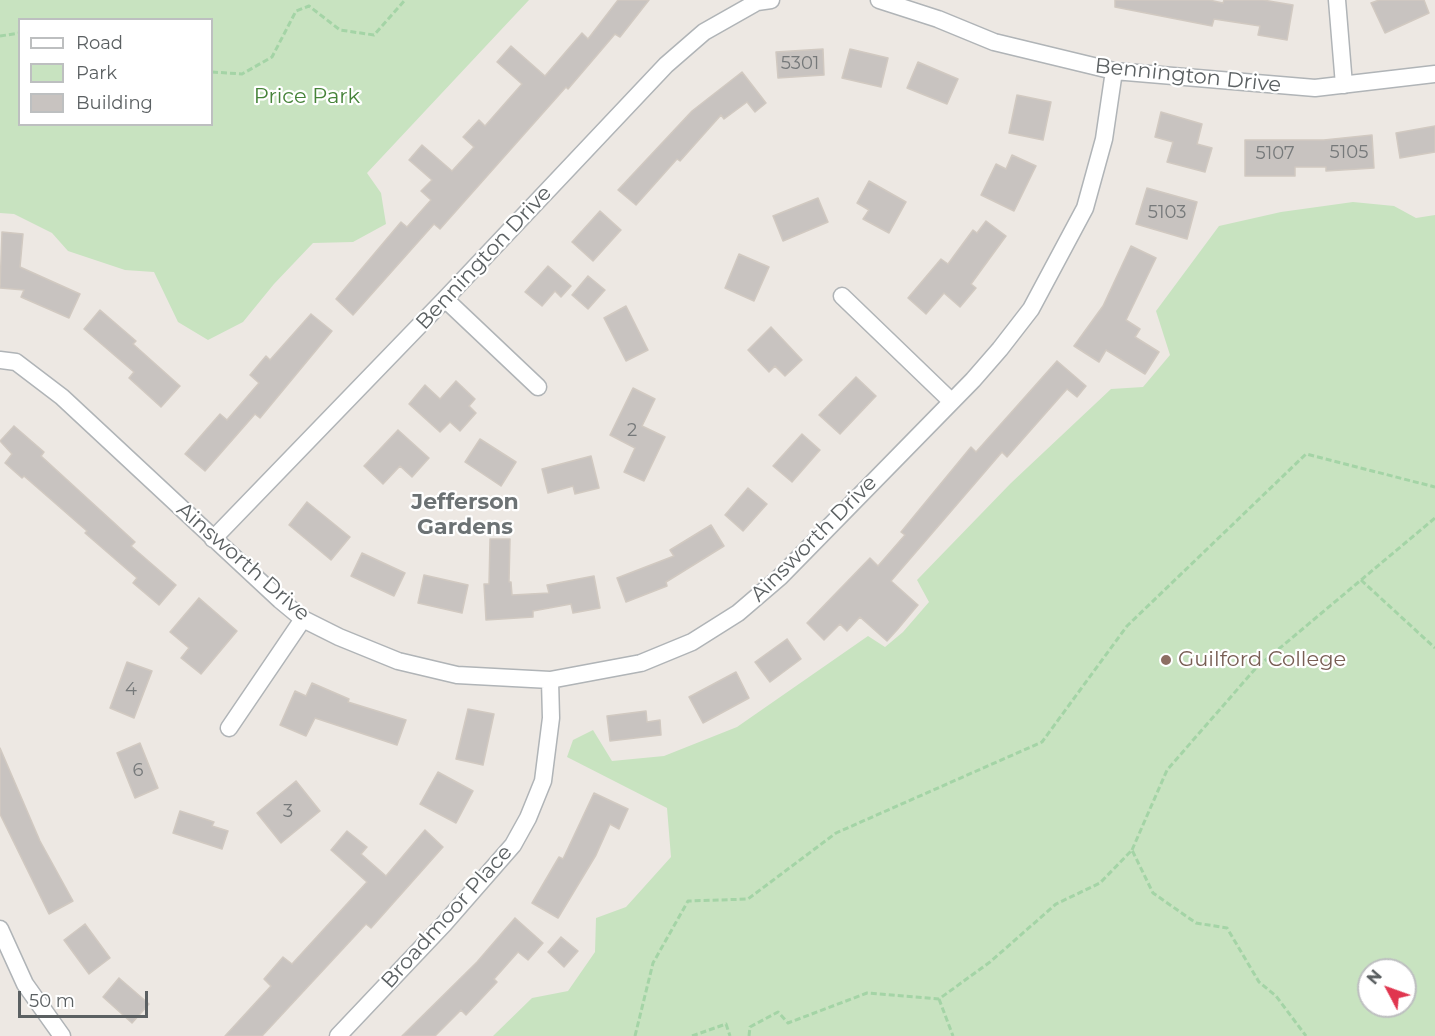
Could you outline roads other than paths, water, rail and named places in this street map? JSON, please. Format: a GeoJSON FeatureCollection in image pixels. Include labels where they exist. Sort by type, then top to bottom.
{"type":"FeatureCollection","features":[{"type":"Feature","properties":{"kind":"street","name":"Bennington Drive"},"geometry":{"type":"LineString","coordinates":[[213,539],[445,299],[666,65],[704,32],[757,2],[771,0]]}},
{"type":"Feature","properties":{"kind":"street","name":"Bennington Drive"},"geometry":{"type":"LineString","coordinates":[[879,0],[938,19],[994,42],[1114,71],[1315,88],[1435,74]]}},
{"type":"Feature","properties":{"kind":"street"},"geometry":{"type":"LineString","coordinates":[[1337,0],[1344,85]]}},
{"type":"Feature","properties":{"kind":"street","name":"Ainsworth Drive"},"geometry":{"type":"LineString","coordinates":[[0,360],[16,362],[62,397],[213,539],[303,619],[398,661],[457,675],[550,680],[641,663],[692,642],[738,613],[780,577],[973,380],[1031,309],[1085,208],[1104,139],[1114,71]]}},
{"type":"Feature","properties":{"kind":"street"},"geometry":{"type":"LineString","coordinates":[[842,296],[951,401]]}},
{"type":"Feature","properties":{"kind":"street"},"geometry":{"type":"LineString","coordinates":[[445,299],[538,387]]}},
{"type":"Feature","properties":{"kind":"street"},"geometry":{"type":"LineString","coordinates":[[229,728],[303,619]]}},
{"type":"Feature","properties":{"kind":"street","name":"Broadmoor Place"},"geometry":{"type":"LineString","coordinates":[[338,1036],[444,924],[513,845],[528,818],[543,781],[551,718],[550,680]]}},
{"type":"Feature","properties":{"kind":"street"},"geometry":{"type":"LineString","coordinates":[[0,929],[26,984],[62,1036]]}},
{"type":"Feature","properties":{"kind":"place","name":"Guilford College"},"geometry":{"type":"Point","coordinates":[1166,660]}},
{"type":"Feature","properties":{"kind":"district","name":"Jefferson Gardens"},"geometry":{"type":"Point","coordinates":[465,516]}},
{"type":"Feature","properties":{"kind":"park label","name":"Price Park"},"geometry":{"type":"Point","coordinates":[307,97]}}]}
